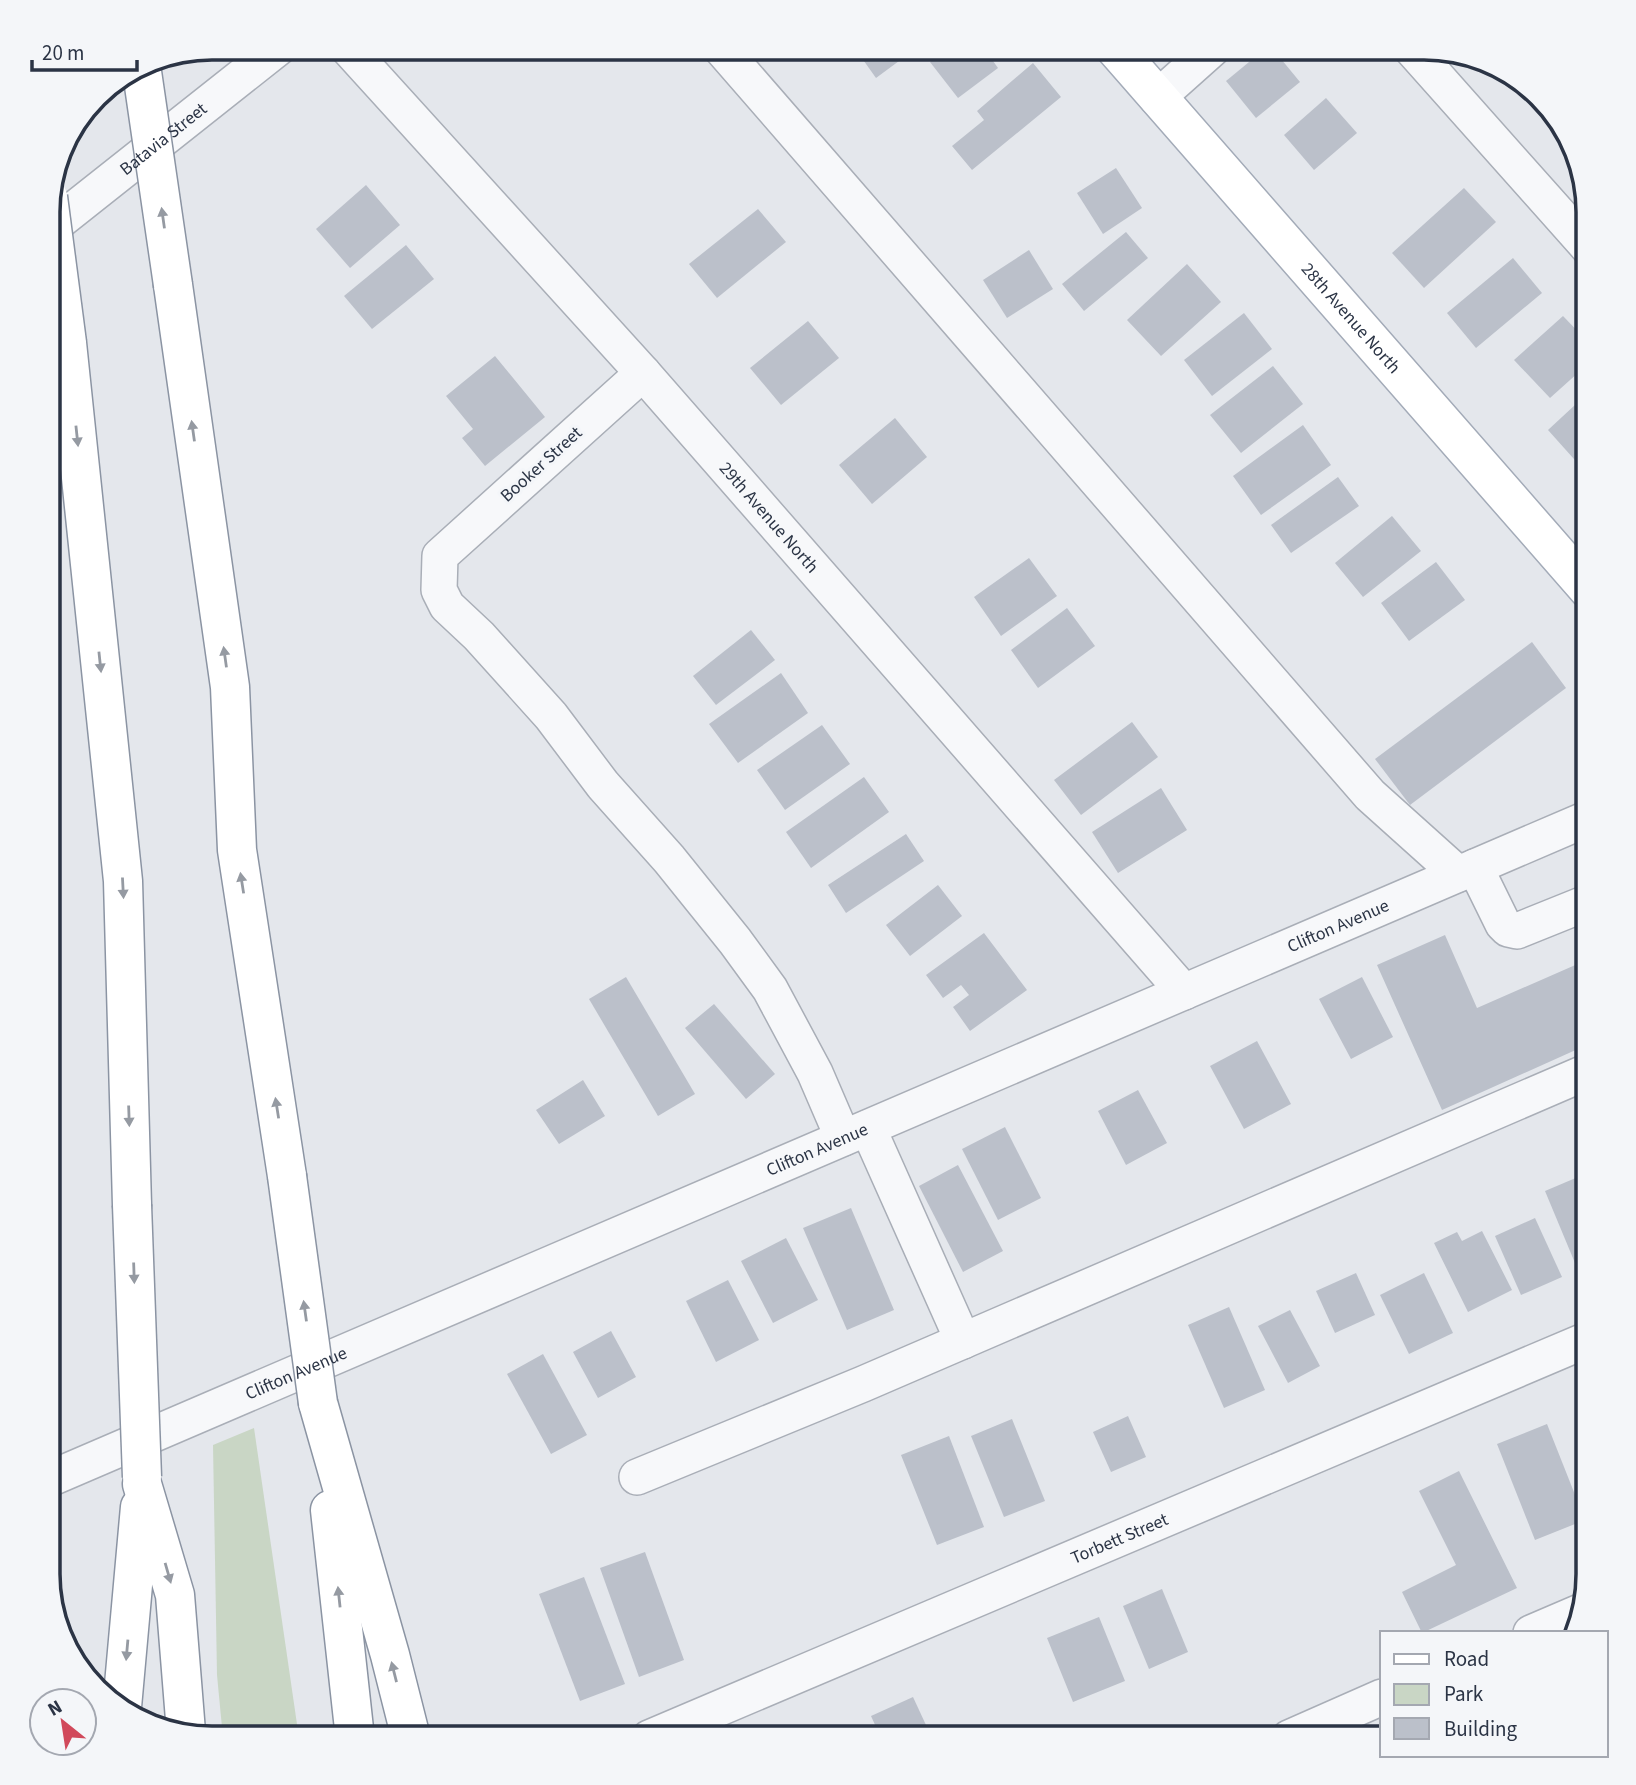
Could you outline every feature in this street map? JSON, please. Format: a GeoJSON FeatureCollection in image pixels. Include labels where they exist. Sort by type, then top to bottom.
{"type":"FeatureCollection","features":[{"type":"Feature","properties":{"kind":"main road","name":"28th Avenue North"},"geometry":{"type":"LineString","coordinates":[[1125,60],[1576,575]]}},
{"type":"Feature","properties":{"kind":"main road"},"geometry":{"type":"LineString","coordinates":[[143,76],[230,687],[237,850],[287,1176],[318,1403],[354,1726]]}},
{"type":"Feature","properties":{"kind":"main road"},"geometry":{"type":"LineString","coordinates":[[60,289],[123,881],[142,1481],[123,1697]]}},
{"type":"Feature","properties":{"kind":"main road"},"geometry":{"type":"LineString","coordinates":[[318,1403],[408,1726]]}},
{"type":"Feature","properties":{"kind":"main road"},"geometry":{"type":"LineString","coordinates":[[142,1481],[174,1595],[185,1723]]}},
{"type":"Feature","properties":{"kind":"street","name":"Batavia Street"},"geometry":{"type":"LineString","coordinates":[[60,220],[263,60]]}},
{"type":"Feature","properties":{"kind":"street","name":"29th Avenue North"},"geometry":{"type":"LineString","coordinates":[[359,60],[643,373],[1184,992]]}},
{"type":"Feature","properties":{"kind":"street"},"geometry":{"type":"LineString","coordinates":[[731,60],[1370,795],[1466,870],[1508,929],[1517,931],[1576,907]]}},
{"type":"Feature","properties":{"kind":"street"},"geometry":{"type":"LineString","coordinates":[[1157,98],[1200,60]]}},
{"type":"Feature","properties":{"kind":"street"},"geometry":{"type":"LineString","coordinates":[[1422,60],[1576,233]]}},
{"type":"Feature","properties":{"kind":"street","name":"Booker Street"},"geometry":{"type":"LineString","coordinates":[[643,373],[440,556],[439,590],[447,606],[479,636],[551,716],[603,785],[669,859],[735,941],[770,989],[815,1073],[856,1133]]}},
{"type":"Feature","properties":{"kind":"street","name":"Clifton Avenue"},"geometry":{"type":"LineString","coordinates":[[60,1474],[1576,823]]}},
{"type":"Feature","properties":{"kind":"street"},"geometry":{"type":"LineString","coordinates":[[637,1477],[963,1341],[1576,1077]]}},
{"type":"Feature","properties":{"kind":"street"},"geometry":{"type":"LineString","coordinates":[[856,1133],[963,1341]]}},
{"type":"Feature","properties":{"kind":"street","name":"Torbett Street"},"geometry":{"type":"LineString","coordinates":[[677,1726],[1576,1345]]}},
{"type":"Feature","properties":{"kind":"street"},"geometry":{"type":"LineString","coordinates":[[1536,1631],[1570,1616]]}},
{"type":"Feature","properties":{"kind":"street"},"geometry":{"type":"LineString","coordinates":[[1316,1726],[1380,1698]]}},
{"type":"Feature","properties":{"kind":"green space"},"geometry":{"type":"Polygon","coordinates":[[[254,1428],[297,1726],[222,1726],[217,1675],[213,1445],[254,1428]]]}},
{"type":"Feature","properties":{"kind":"building"},"geometry":{"type":"Polygon","coordinates":[[[863,60],[900,60],[876,78],[863,60]]]}},
{"type":"Feature","properties":{"kind":"building"},"geometry":{"type":"Polygon","coordinates":[[[992,60],[998,68],[958,98],[930,62],[992,60]]]}},
{"type":"Feature","properties":{"kind":"building"},"geometry":{"type":"Polygon","coordinates":[[[1251,60],[1282,60],[1300,82],[1256,118],[1226,81],[1251,60]]]}},
{"type":"Feature","properties":{"kind":"building"},"geometry":{"type":"Polygon","coordinates":[[[1033,63],[1061,97],[972,170],[952,146],[984,120],[977,111],[1033,63]]]}},
{"type":"Feature","properties":{"kind":"building"},"geometry":{"type":"Polygon","coordinates":[[[1326,98],[1357,133],[1314,170],[1284,135],[1326,98]]]}},
{"type":"Feature","properties":{"kind":"building"},"geometry":{"type":"Polygon","coordinates":[[[1116,168],[1142,208],[1103,234],[1077,193],[1116,168]]]}},
{"type":"Feature","properties":{"kind":"building"},"geometry":{"type":"Polygon","coordinates":[[[366,185],[400,225],[350,268],[316,229],[366,185]]]}},
{"type":"Feature","properties":{"kind":"building"},"geometry":{"type":"Polygon","coordinates":[[[1464,188],[1496,222],[1424,288],[1392,253],[1464,188]]]}},
{"type":"Feature","properties":{"kind":"building"},"geometry":{"type":"Polygon","coordinates":[[[758,209],[786,242],[717,298],[689,264],[758,209]]]}},
{"type":"Feature","properties":{"kind":"building"},"geometry":{"type":"Polygon","coordinates":[[[1126,232],[1148,258],[1084,311],[1062,284],[1126,232]]]}},
{"type":"Feature","properties":{"kind":"building"},"geometry":{"type":"Polygon","coordinates":[[[406,245],[434,279],[372,329],[344,296],[406,245]]]}},
{"type":"Feature","properties":{"kind":"building"},"geometry":{"type":"Polygon","coordinates":[[[1029,250],[1053,289],[1007,318],[983,280],[1029,250]]]}},
{"type":"Feature","properties":{"kind":"building"},"geometry":{"type":"Polygon","coordinates":[[[1513,258],[1542,293],[1476,348],[1447,313],[1513,258]]]}},
{"type":"Feature","properties":{"kind":"building"},"geometry":{"type":"Polygon","coordinates":[[[1187,264],[1221,302],[1161,356],[1127,320],[1187,264]]]}},
{"type":"Feature","properties":{"kind":"building"},"geometry":{"type":"Polygon","coordinates":[[[1244,313],[1272,349],[1212,396],[1184,360],[1244,313]]]}},
{"type":"Feature","properties":{"kind":"building"},"geometry":{"type":"Polygon","coordinates":[[[1563,316],[1576,330],[1576,375],[1550,398],[1514,360],[1563,316]]]}},
{"type":"Feature","properties":{"kind":"building"},"geometry":{"type":"Polygon","coordinates":[[[808,321],[839,358],[781,405],[750,368],[808,321]]]}},
{"type":"Feature","properties":{"kind":"building"},"geometry":{"type":"Polygon","coordinates":[[[495,356],[545,417],[485,466],[462,438],[473,429],[446,396],[495,356]]]}},
{"type":"Feature","properties":{"kind":"building"},"geometry":{"type":"Polygon","coordinates":[[[1273,366],[1303,404],[1241,453],[1210,415],[1273,366]]]}},
{"type":"Feature","properties":{"kind":"building"},"geometry":{"type":"Polygon","coordinates":[[[1576,404],[1576,461],[1548,430],[1576,404]]]}},
{"type":"Feature","properties":{"kind":"building"},"geometry":{"type":"Polygon","coordinates":[[[895,418],[927,457],[872,504],[839,465],[895,418]]]}},
{"type":"Feature","properties":{"kind":"building"},"geometry":{"type":"Polygon","coordinates":[[[1303,425],[1331,465],[1261,515],[1233,476],[1303,425]]]}},
{"type":"Feature","properties":{"kind":"building"},"geometry":{"type":"Polygon","coordinates":[[[1338,477],[1359,506],[1291,553],[1271,525],[1338,477]]]}},
{"type":"Feature","properties":{"kind":"building"},"geometry":{"type":"Polygon","coordinates":[[[1392,516],[1421,551],[1363,597],[1335,563],[1392,516]]]}},
{"type":"Feature","properties":{"kind":"building"},"geometry":{"type":"Polygon","coordinates":[[[1029,558],[1057,596],[1001,636],[974,597],[1029,558]]]}},
{"type":"Feature","properties":{"kind":"building"},"geometry":{"type":"Polygon","coordinates":[[[1436,562],[1465,600],[1409,641],[1381,603],[1436,562]]]}},
{"type":"Feature","properties":{"kind":"building"},"geometry":{"type":"Polygon","coordinates":[[[1067,608],[1095,646],[1038,688],[1011,650],[1067,608]]]}},
{"type":"Feature","properties":{"kind":"building"},"geometry":{"type":"Polygon","coordinates":[[[751,630],[775,660],[716,705],[693,676],[751,630]]]}},
{"type":"Feature","properties":{"kind":"building"},"geometry":{"type":"Polygon","coordinates":[[[1532,642],[1566,688],[1410,805],[1375,759],[1532,642]]]}},
{"type":"Feature","properties":{"kind":"building"},"geometry":{"type":"Polygon","coordinates":[[[781,673],[808,713],[738,763],[709,724],[781,673]]]}},
{"type":"Feature","properties":{"kind":"building"},"geometry":{"type":"Polygon","coordinates":[[[1132,722],[1158,757],[1081,815],[1054,780],[1132,722]]]}},
{"type":"Feature","properties":{"kind":"building"},"geometry":{"type":"Polygon","coordinates":[[[822,725],[850,764],[785,810],[757,770],[822,725]]]}},
{"type":"Feature","properties":{"kind":"building"},"geometry":{"type":"Polygon","coordinates":[[[864,777],[889,812],[811,868],[786,832],[864,777]]]}},
{"type":"Feature","properties":{"kind":"building"},"geometry":{"type":"Polygon","coordinates":[[[1161,788],[1187,830],[1118,873],[1092,832],[1161,788]]]}},
{"type":"Feature","properties":{"kind":"building"},"geometry":{"type":"Polygon","coordinates":[[[906,834],[924,861],[846,913],[828,885],[906,834]]]}},
{"type":"Feature","properties":{"kind":"building"},"geometry":{"type":"Polygon","coordinates":[[[938,885],[962,916],[910,956],[886,925],[938,885]]]}},
{"type":"Feature","properties":{"kind":"building"},"geometry":{"type":"Polygon","coordinates":[[[984,933],[1027,990],[970,1031],[953,1007],[969,995],[961,985],[943,998],[926,975],[984,933]]]}},
{"type":"Feature","properties":{"kind":"building"},"geometry":{"type":"Polygon","coordinates":[[[1445,935],[1477,1008],[1576,965],[1576,1050],[1442,1110],[1377,965],[1445,935]]]}},
{"type":"Feature","properties":{"kind":"building"},"geometry":{"type":"Polygon","coordinates":[[[626,977],[695,1094],[658,1116],[589,999],[626,977]]]}},
{"type":"Feature","properties":{"kind":"building"},"geometry":{"type":"Polygon","coordinates":[[[1362,977],[1393,1037],[1351,1059],[1319,999],[1362,977]]]}},
{"type":"Feature","properties":{"kind":"building"},"geometry":{"type":"Polygon","coordinates":[[[714,1004],[775,1074],[746,1099],[685,1028],[714,1004]]]}},
{"type":"Feature","properties":{"kind":"building"},"geometry":{"type":"Polygon","coordinates":[[[1257,1041],[1291,1104],[1244,1129],[1210,1066],[1257,1041]]]}},
{"type":"Feature","properties":{"kind":"building"},"geometry":{"type":"Polygon","coordinates":[[[583,1080],[605,1116],[559,1144],[536,1110],[583,1080]]]}},
{"type":"Feature","properties":{"kind":"building"},"geometry":{"type":"Polygon","coordinates":[[[1138,1090],[1167,1143],[1126,1165],[1098,1111],[1138,1090]]]}},
{"type":"Feature","properties":{"kind":"building"},"geometry":{"type":"Polygon","coordinates":[[[1005,1127],[1041,1198],[998,1220],[962,1149],[1005,1127]]]}},
{"type":"Feature","properties":{"kind":"building"},"geometry":{"type":"Polygon","coordinates":[[[958,1165],[1003,1251],[963,1272],[919,1186],[958,1165]]]}},
{"type":"Feature","properties":{"kind":"building"},"geometry":{"type":"Polygon","coordinates":[[[1576,1178],[1576,1265],[1545,1191],[1576,1178]]]}},
{"type":"Feature","properties":{"kind":"building"},"geometry":{"type":"Polygon","coordinates":[[[851,1208],[894,1310],[847,1330],[803,1228],[851,1208]]]}},
{"type":"Feature","properties":{"kind":"building"},"geometry":{"type":"Polygon","coordinates":[[[1535,1218],[1562,1277],[1521,1295],[1495,1236],[1535,1218]]]}},
{"type":"Feature","properties":{"kind":"building"},"geometry":{"type":"Polygon","coordinates":[[[1482,1231],[1512,1290],[1468,1312],[1434,1243],[1457,1232],[1462,1241],[1482,1231]]]}},
{"type":"Feature","properties":{"kind":"building"},"geometry":{"type":"Polygon","coordinates":[[[786,1238],[818,1300],[773,1323],[741,1261],[786,1238]]]}},
{"type":"Feature","properties":{"kind":"building"},"geometry":{"type":"Polygon","coordinates":[[[1356,1273],[1375,1315],[1335,1333],[1316,1291],[1356,1273]]]}},
{"type":"Feature","properties":{"kind":"building"},"geometry":{"type":"Polygon","coordinates":[[[1424,1273],[1453,1333],[1409,1354],[1380,1295],[1424,1273]]]}},
{"type":"Feature","properties":{"kind":"building"},"geometry":{"type":"Polygon","coordinates":[[[728,1280],[759,1340],[716,1362],[686,1301],[728,1280]]]}},
{"type":"Feature","properties":{"kind":"building"},"geometry":{"type":"Polygon","coordinates":[[[1229,1307],[1265,1390],[1224,1408],[1188,1325],[1229,1307]]]}},
{"type":"Feature","properties":{"kind":"building"},"geometry":{"type":"Polygon","coordinates":[[[1290,1310],[1320,1366],[1288,1383],[1258,1326],[1290,1310]]]}},
{"type":"Feature","properties":{"kind":"building"},"geometry":{"type":"Polygon","coordinates":[[[611,1331],[636,1377],[598,1398],[573,1352],[611,1331]]]}},
{"type":"Feature","properties":{"kind":"building"},"geometry":{"type":"Polygon","coordinates":[[[543,1354],[587,1435],[551,1454],[507,1374],[543,1354]]]}},
{"type":"Feature","properties":{"kind":"building"},"geometry":{"type":"Polygon","coordinates":[[[1128,1416],[1146,1457],[1111,1472],[1093,1432],[1128,1416]]]}},
{"type":"Feature","properties":{"kind":"building"},"geometry":{"type":"Polygon","coordinates":[[[1012,1419],[1045,1501],[1004,1517],[971,1436],[1012,1419]]]}},
{"type":"Feature","properties":{"kind":"building"},"geometry":{"type":"Polygon","coordinates":[[[1547,1424],[1576,1497],[1576,1524],[1535,1540],[1497,1444],[1547,1424]]]}},
{"type":"Feature","properties":{"kind":"building"},"geometry":{"type":"Polygon","coordinates":[[[949,1436],[984,1527],[937,1545],[901,1455],[949,1436]]]}},
{"type":"Feature","properties":{"kind":"building"},"geometry":{"type":"Polygon","coordinates":[[[1459,1471],[1517,1588],[1426,1631],[1421,1631],[1402,1592],[1456,1565],[1419,1491],[1459,1471]]]}},
{"type":"Feature","properties":{"kind":"building"},"geometry":{"type":"Polygon","coordinates":[[[645,1552],[684,1660],[639,1677],[600,1568],[645,1552]]]}},
{"type":"Feature","properties":{"kind":"building"},"geometry":{"type":"Polygon","coordinates":[[[584,1577],[625,1684],[580,1701],[539,1594],[584,1577]]]}},
{"type":"Feature","properties":{"kind":"building"},"geometry":{"type":"Polygon","coordinates":[[[1162,1589],[1188,1652],[1149,1669],[1123,1606],[1162,1589]]]}},
{"type":"Feature","properties":{"kind":"building"},"geometry":{"type":"Polygon","coordinates":[[[1099,1617],[1125,1681],[1073,1702],[1047,1638],[1099,1617]]]}},
{"type":"Feature","properties":{"kind":"building"},"geometry":{"type":"Polygon","coordinates":[[[913,1697],[926,1726],[876,1726],[871,1716],[913,1697]]]}}]}
